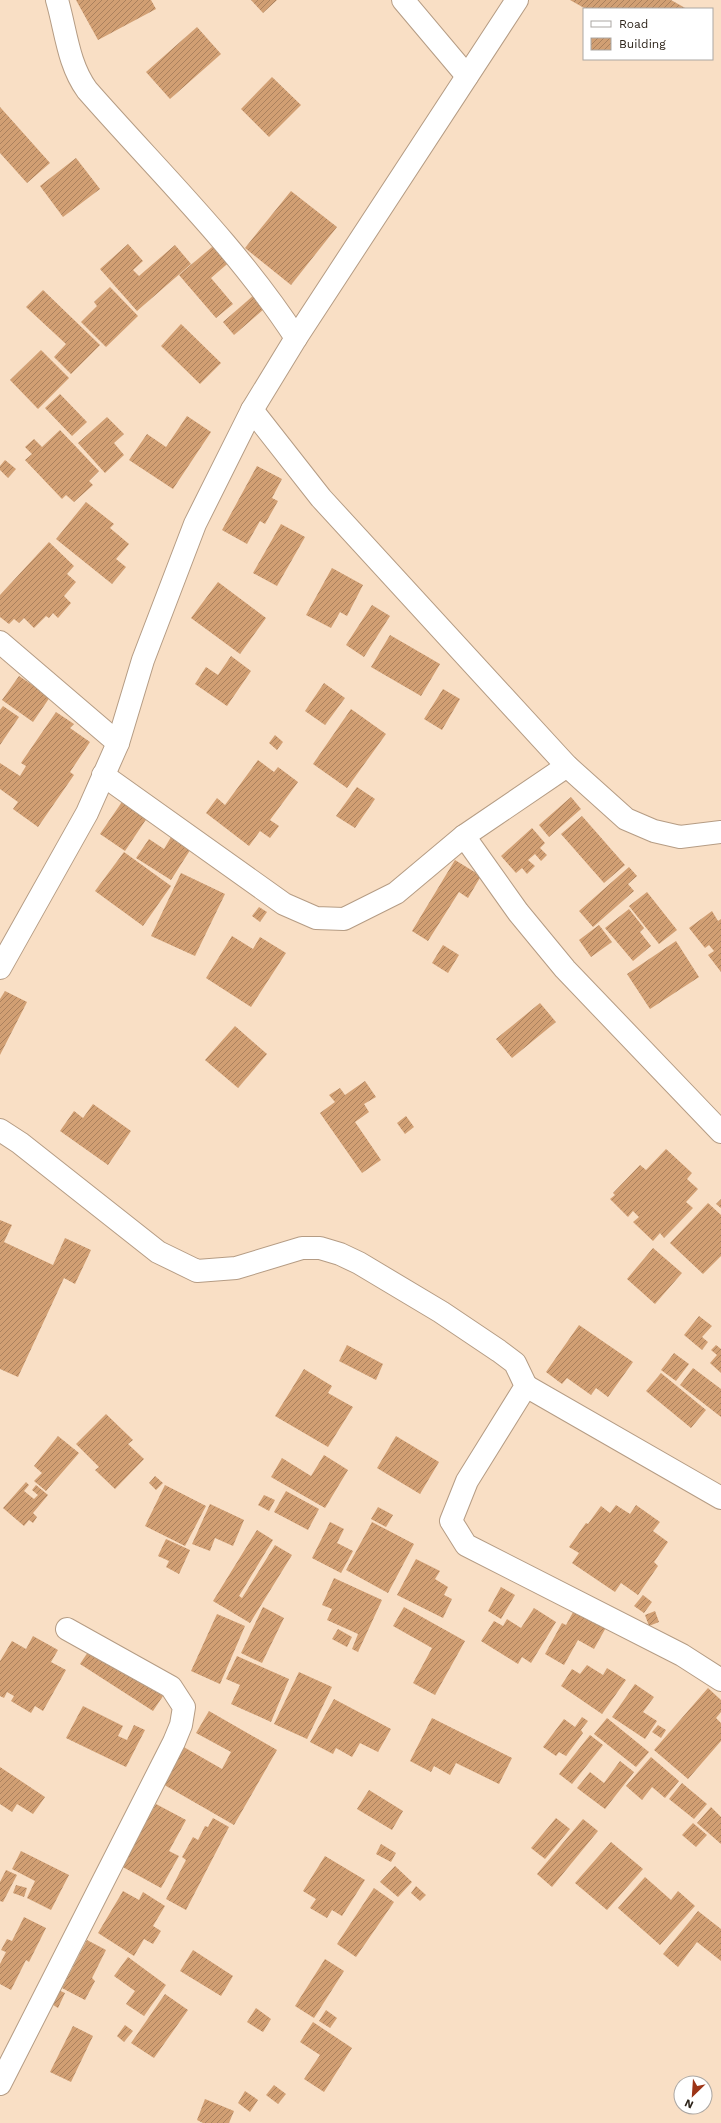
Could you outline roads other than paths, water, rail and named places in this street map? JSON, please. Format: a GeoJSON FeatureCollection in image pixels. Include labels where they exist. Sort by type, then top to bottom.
{"type":"FeatureCollection","features":[{"type":"Feature","properties":{"kind":"street"},"geometry":{"type":"LineString","coordinates":[[57,0],[72,64],[78,78],[87,90],[203,218],[270,298],[296,338]]}},
{"type":"Feature","properties":{"kind":"street"},"geometry":{"type":"LineString","coordinates":[[403,0],[468,76]]}},
{"type":"Feature","properties":{"kind":"street"},"geometry":{"type":"LineString","coordinates":[[0,968],[87,813],[118,743],[143,660],[195,524],[252,410],[296,338],[517,0]]}},
{"type":"Feature","properties":{"kind":"street"},"geometry":{"type":"LineString","coordinates":[[252,410],[321,498],[567,766],[626,819],[654,831],[680,837],[721,832]]}},
{"type":"Feature","properties":{"kind":"street"},"geometry":{"type":"LineString","coordinates":[[0,642],[118,743]]}},
{"type":"Feature","properties":{"kind":"street"},"geometry":{"type":"LineString","coordinates":[[103,775],[284,904],[316,918],[344,919],[396,893],[464,836],[567,766]]}},
{"type":"Feature","properties":{"kind":"street"},"geometry":{"type":"LineString","coordinates":[[464,836],[518,912],[565,969],[721,1132]]}},
{"type":"Feature","properties":{"kind":"street"},"geometry":{"type":"LineString","coordinates":[[0,1130],[164,1255],[197,1271],[236,1268],[302,1248],[320,1248],[340,1254],[359,1263],[441,1312],[499,1351],[515,1363],[526,1386],[721,1498]]}},
{"type":"Feature","properties":{"kind":"street"},"geometry":{"type":"LineString","coordinates":[[526,1386],[467,1481],[451,1521],[466,1545],[682,1655],[721,1680]]}},
{"type":"Feature","properties":{"kind":"street"},"geometry":{"type":"LineString","coordinates":[[0,2084],[174,1742],[184,1707],[171,1687],[67,1629]]}}]}
